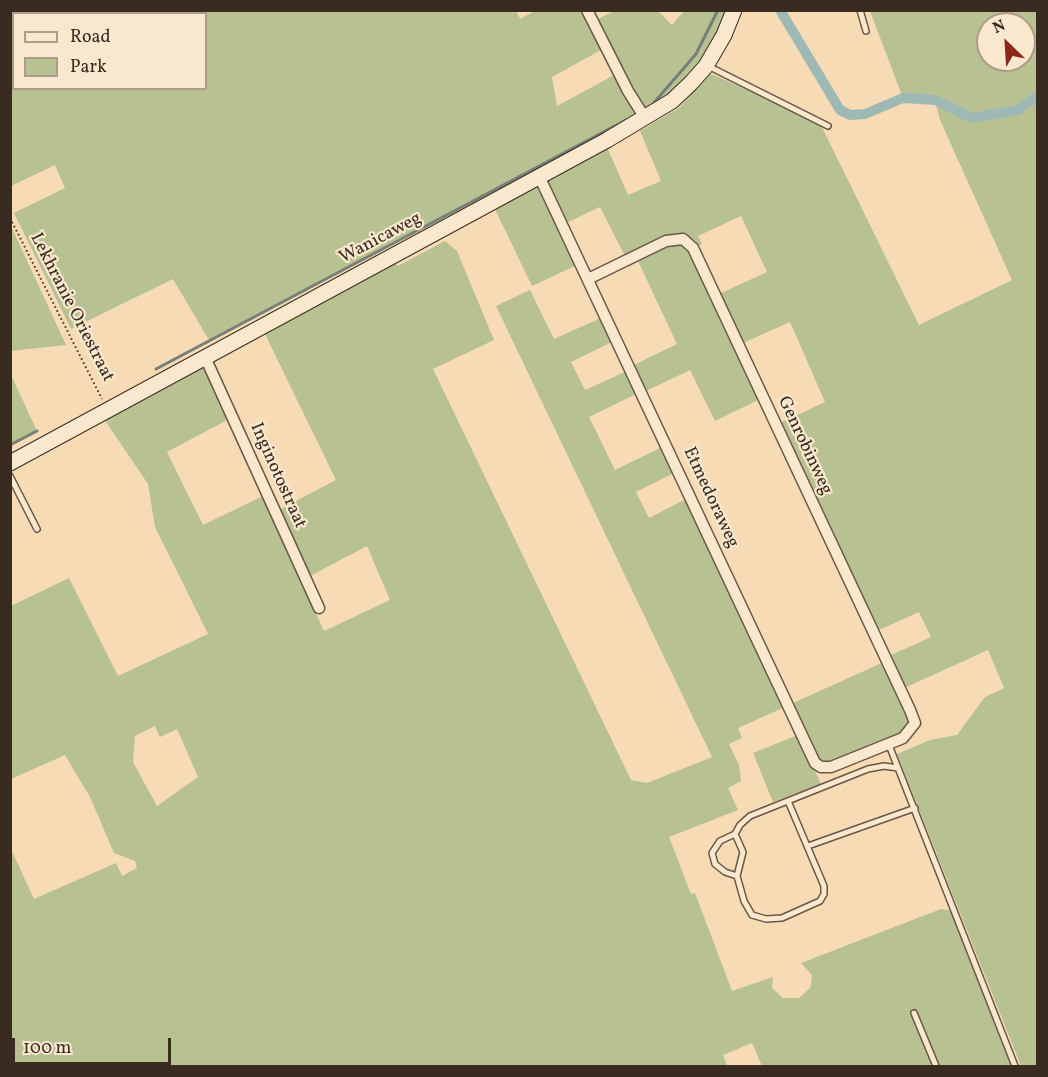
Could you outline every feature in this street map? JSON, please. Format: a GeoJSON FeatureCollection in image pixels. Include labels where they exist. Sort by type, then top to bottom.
{"type":"FeatureCollection","features":[{"type":"Feature","properties":{"kind":"street"},"geometry":{"type":"LineString","coordinates":[[587,10],[628,91],[645,117]]}},
{"type":"Feature","properties":{"kind":"street","name":"Wanicaweg"},"geometry":{"type":"LineString","coordinates":[[10,463],[539,176],[672,101],[706,66],[724,35],[734,10]]}},
{"type":"Feature","properties":{"kind":"street","name":"Etmedoraweg"},"geometry":{"type":"LineString","coordinates":[[539,176],[815,763],[821,767],[831,767],[891,750]]}},
{"type":"Feature","properties":{"kind":"street","name":"Genrobinweg"},"geometry":{"type":"LineString","coordinates":[[588,279],[666,241],[683,239],[693,248],[915,723],[891,750]]}},
{"type":"Feature","properties":{"kind":"street","name":"Inginotostraat"},"geometry":{"type":"LineString","coordinates":[[205,357],[319,608]]}},
{"type":"Feature","properties":{"kind":"lane"},"geometry":{"type":"LineString","coordinates":[[860,10],[866,31]]}},
{"type":"Feature","properties":{"kind":"lane"},"geometry":{"type":"LineString","coordinates":[[706,66],[828,126]]}},
{"type":"Feature","properties":{"kind":"lane"},"geometry":{"type":"LineString","coordinates":[[10,476],[37,529]]}},
{"type":"Feature","properties":{"kind":"lane"},"geometry":{"type":"LineString","coordinates":[[891,750],[1016,1066]]}},
{"type":"Feature","properties":{"kind":"lane"},"geometry":{"type":"LineString","coordinates":[[737,876],[718,867],[712,859],[712,853],[720,841],[735,834],[740,825],[750,816],[868,769],[884,766],[898,768]]}},
{"type":"Feature","properties":{"kind":"lane"},"geometry":{"type":"LineString","coordinates":[[735,834],[742,852],[737,876],[744,901],[752,915],[766,919],[782,918],[820,901],[824,894],[824,886],[788,801]]}},
{"type":"Feature","properties":{"kind":"lane"},"geometry":{"type":"LineString","coordinates":[[808,846],[915,808]]}},
{"type":"Feature","properties":{"kind":"lane"},"geometry":{"type":"LineString","coordinates":[[914,1013],[936,1066]]}},
{"type":"Feature","properties":{"kind":"path","name":"Lekhranie Oriestraat"},"geometry":{"type":"LineString","coordinates":[[10,218],[108,410]]}},
{"type":"Feature","properties":{"kind":"green space"},"geometry":{"type":"Polygon","coordinates":[[[516,10],[520,19],[535,11],[582,11],[601,50],[552,77],[557,106],[616,74],[638,114],[209,340],[173,279],[71,329],[14,213],[65,188],[55,165],[11,186],[11,11],[516,10]]]}},
{"type":"Feature","properties":{"kind":"green space"},"geometry":{"type":"Polygon","coordinates":[[[614,11],[658,11],[672,25],[684,11],[731,11],[689,80],[651,109],[643,107],[632,93],[598,19],[614,11]]]}},
{"type":"Feature","properties":{"kind":"green space"},"geometry":{"type":"Polygon","coordinates":[[[870,11],[1037,11],[1037,1066],[1021,1066],[897,754],[930,740],[957,735],[985,697],[1004,688],[988,650],[902,689],[887,657],[931,637],[919,612],[877,631],[780,423],[825,402],[790,322],[741,344],[719,294],[767,272],[741,216],[698,236],[702,244],[695,247],[685,237],[626,258],[600,207],[566,223],[548,184],[549,178],[606,145],[628,195],[661,181],[640,131],[680,107],[709,73],[819,121],[919,325],[1012,280],[940,120],[935,100],[903,98],[870,11]]]}},
{"type":"Feature","properties":{"kind":"green space"},"geometry":{"type":"Polygon","coordinates":[[[532,185],[538,186],[541,190],[577,265],[532,286],[493,205],[532,185]]]}},
{"type":"Feature","properties":{"kind":"green space"},"geometry":{"type":"Polygon","coordinates":[[[11,226],[66,345],[11,351],[11,226]]]}},
{"type":"Feature","properties":{"kind":"green space"},"geometry":{"type":"Polygon","coordinates":[[[445,241],[457,251],[494,340],[433,369],[631,780],[647,783],[712,757],[496,306],[530,290],[554,339],[603,317],[614,341],[571,362],[585,390],[627,371],[638,393],[589,417],[615,470],[664,446],[676,472],[636,492],[649,518],[688,498],[785,707],[738,728],[742,738],[729,744],[739,765],[741,781],[728,788],[738,810],[669,837],[691,894],[695,893],[732,991],[773,977],[772,988],[783,998],[799,998],[811,987],[812,975],[801,963],[941,909],[949,910],[953,915],[1013,1066],[762,1066],[752,1043],[723,1055],[727,1066],[11,1066],[10,847],[34,899],[116,863],[122,876],[137,868],[135,861],[114,853],[90,797],[65,755],[11,779],[11,606],[69,578],[118,676],[208,634],[155,527],[148,484],[104,419],[203,365],[207,367],[229,419],[167,452],[203,525],[263,496],[324,631],[390,600],[367,546],[308,577],[277,511],[336,480],[264,332],[394,262],[398,266],[445,241]],[[155,726],[135,736],[133,762],[157,806],[198,777],[177,729],[160,737],[155,726]]]}},
{"type":"Feature","properties":{"kind":"green space"},"geometry":{"type":"Polygon","coordinates":[[[669,244],[682,244],[692,251],[760,399],[715,421],[690,370],[644,392],[632,366],[677,344],[637,259],[669,244]]]}},
{"type":"Feature","properties":{"kind":"green space"},"geometry":{"type":"Polygon","coordinates":[[[11,375],[37,431],[10,445],[11,375]]]}},
{"type":"Feature","properties":{"kind":"green space"},"geometry":{"type":"Polygon","coordinates":[[[884,662],[911,724],[902,735],[827,764],[821,764],[791,704],[884,662]]]}},
{"type":"Feature","properties":{"kind":"green space"},"geometry":{"type":"Polygon","coordinates":[[[798,735],[821,784],[773,802],[753,753],[798,735]]]}},
{"type":"Feature","properties":{"kind":"waterway"},"geometry":{"type":"LineString","coordinates":[[652,105],[696,54],[718,10]]}},
{"type":"Feature","properties":{"kind":"waterway"},"geometry":{"type":"LineString","coordinates":[[780,10],[840,110],[850,115],[865,114],[903,98],[935,100],[972,118],[1018,110],[1038,95]]}},
{"type":"Feature","properties":{"kind":"waterway"},"geometry":{"type":"LineString","coordinates":[[156,369],[626,120]]}},
{"type":"Feature","properties":{"kind":"waterway"},"geometry":{"type":"LineString","coordinates":[[10,445],[37,431]]}}]}
